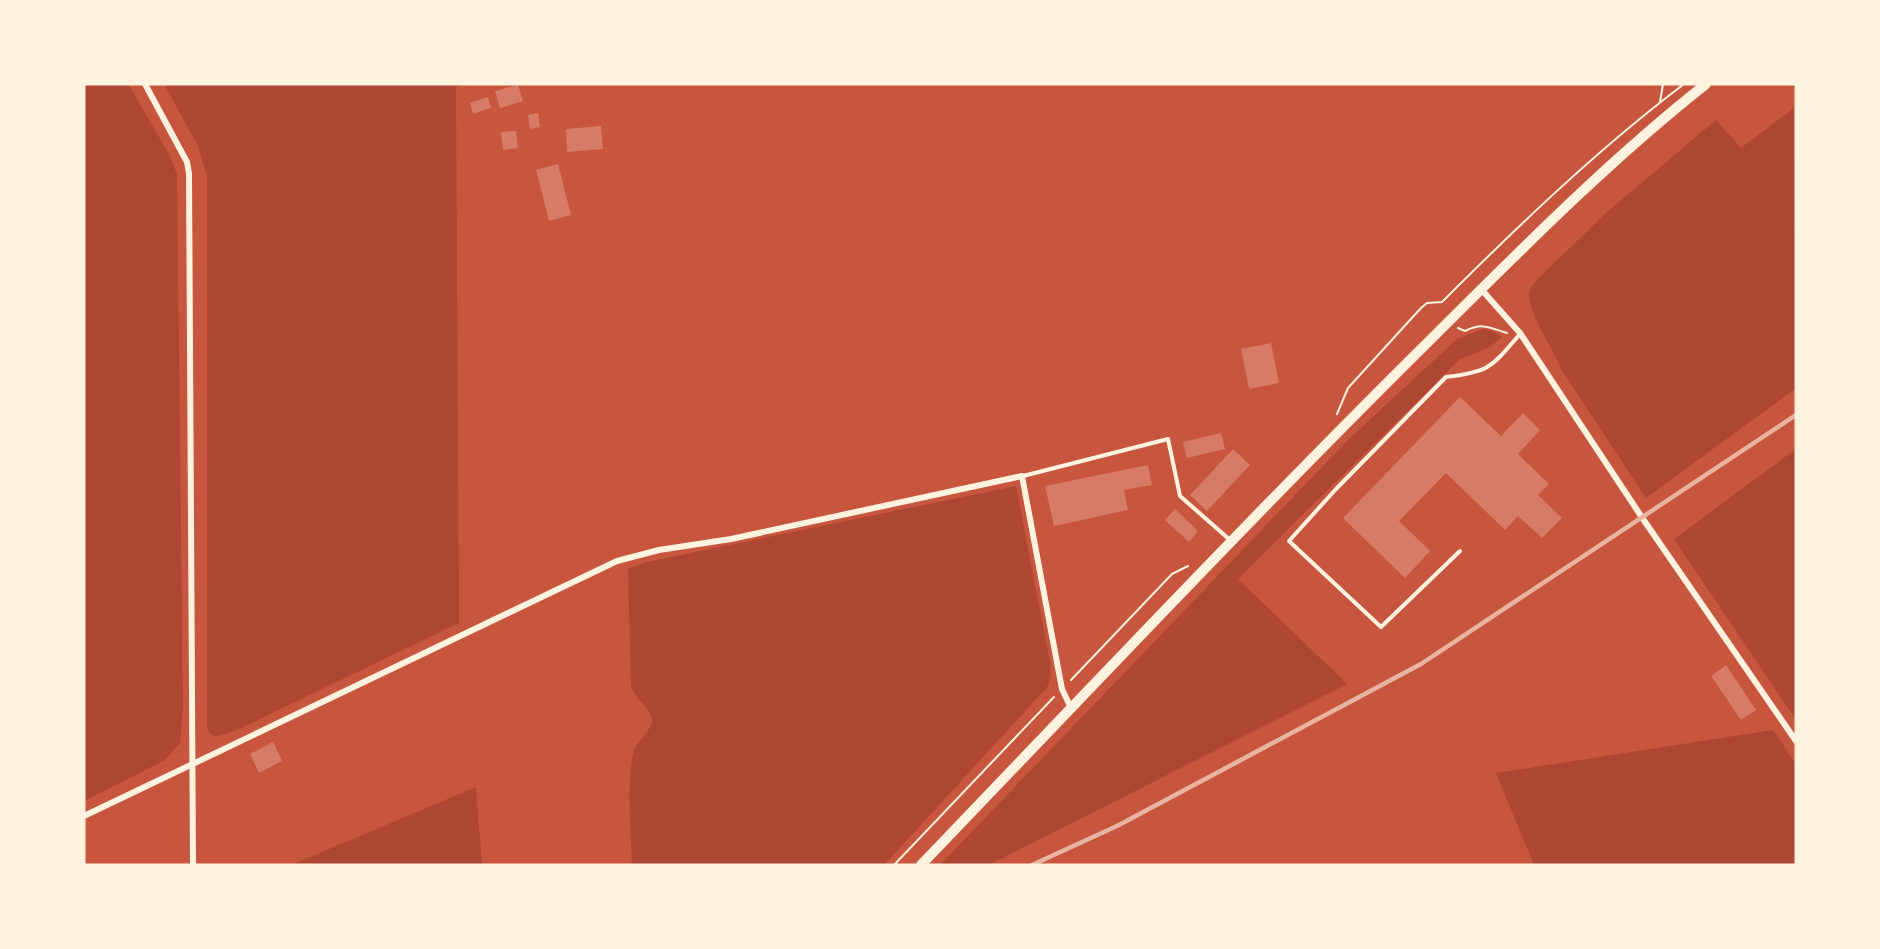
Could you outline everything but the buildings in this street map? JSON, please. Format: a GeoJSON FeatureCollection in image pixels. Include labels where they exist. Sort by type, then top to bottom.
{"type":"FeatureCollection","features":[{"type":"Feature","properties":{"kind":"main road"},"geometry":{"type":"LineString","coordinates":[[921,865],[1449,321],[1623,153],[1706,84]]}},
{"type":"Feature","properties":{"kind":"street"},"geometry":{"type":"LineString","coordinates":[[145,84],[187,162],[189,173],[194,865]]}},
{"type":"Feature","properties":{"kind":"street"},"geometry":{"type":"LineString","coordinates":[[1481,290],[1510,318],[1643,519],[1796,741]]}},
{"type":"Feature","properties":{"kind":"street"},"geometry":{"type":"LineString","coordinates":[[84,816],[617,561],[659,550],[731,539],[1022,476],[1062,689],[1071,708]]}},
{"type":"Feature","properties":{"kind":"lane"},"geometry":{"type":"LineString","coordinates":[[1460,551],[1381,627],[1289,541],[1336,489],[1446,377],[1468,375],[1491,367],[1520,333]]}},
{"type":"Feature","properties":{"kind":"lane"},"geometry":{"type":"LineString","coordinates":[[1022,476],[1168,439],[1180,496],[1232,542]]}},
{"type":"Feature","properties":{"kind":"path"},"geometry":{"type":"LineString","coordinates":[[1660,102],[1663,84]]}},
{"type":"Feature","properties":{"kind":"path"},"geometry":{"type":"LineString","coordinates":[[1333,418],[1348,388],[1421,308],[1427,303],[1442,302],[1582,167],[1684,84]]}},
{"type":"Feature","properties":{"kind":"path"},"geometry":{"type":"LineString","coordinates":[[1437,304],[1441,313],[1460,331],[1485,325],[1505,334],[1520,333]]}},
{"type":"Feature","properties":{"kind":"path"},"geometry":{"type":"LineString","coordinates":[[894,865],[1172,574],[1193,564]]}},
{"type":"Feature","properties":{"kind":"shaded area"},"geometry":{"type":"Polygon","coordinates":[[[84,84],[128,84],[169,154],[177,174],[183,707],[180,743],[165,760],[84,801],[84,84]]]}},
{"type":"Feature","properties":{"kind":"shaded area"},"geometry":{"type":"Polygon","coordinates":[[[164,84],[465,84],[456,87],[459,623],[237,730],[216,737],[210,734],[207,727],[207,176],[197,144],[164,84]]]}},
{"type":"Feature","properties":{"kind":"shaded area"},"geometry":{"type":"Polygon","coordinates":[[[1794,108],[1796,388],[1646,498],[1561,369],[1535,317],[1529,297],[1530,289],[1607,212],[1716,120],[1741,148],[1794,108]]]}},
{"type":"Feature","properties":{"kind":"shaded area"},"geometry":{"type":"Polygon","coordinates":[[[1483,329],[1491,330],[1502,337],[1490,347],[1459,360],[1238,579],[1347,684],[989,865],[940,865],[1349,439],[1457,339],[1483,329]]]}},
{"type":"Feature","properties":{"kind":"shaded area"},"geometry":{"type":"Polygon","coordinates":[[[1796,449],[1796,720],[1674,539],[1796,449]]]}},
{"type":"Feature","properties":{"kind":"shaded area"},"geometry":{"type":"Polygon","coordinates":[[[1016,486],[1050,662],[1051,675],[1048,686],[884,865],[632,865],[631,767],[634,749],[650,727],[652,719],[648,709],[635,695],[631,685],[628,569],[647,562],[1016,486]]]}},
{"type":"Feature","properties":{"kind":"shaded area"},"geometry":{"type":"Polygon","coordinates":[[[1773,730],[1796,764],[1796,865],[1534,865],[1496,773],[1773,730]]]}},
{"type":"Feature","properties":{"kind":"shaded area"},"geometry":{"type":"Polygon","coordinates":[[[476,787],[482,865],[291,865],[476,787]]]}},
{"type":"Feature","properties":{"kind":"railway"},"geometry":{"type":"LineString","coordinates":[[1032,865],[1117,826],[1421,664],[1796,415]]}}]}
